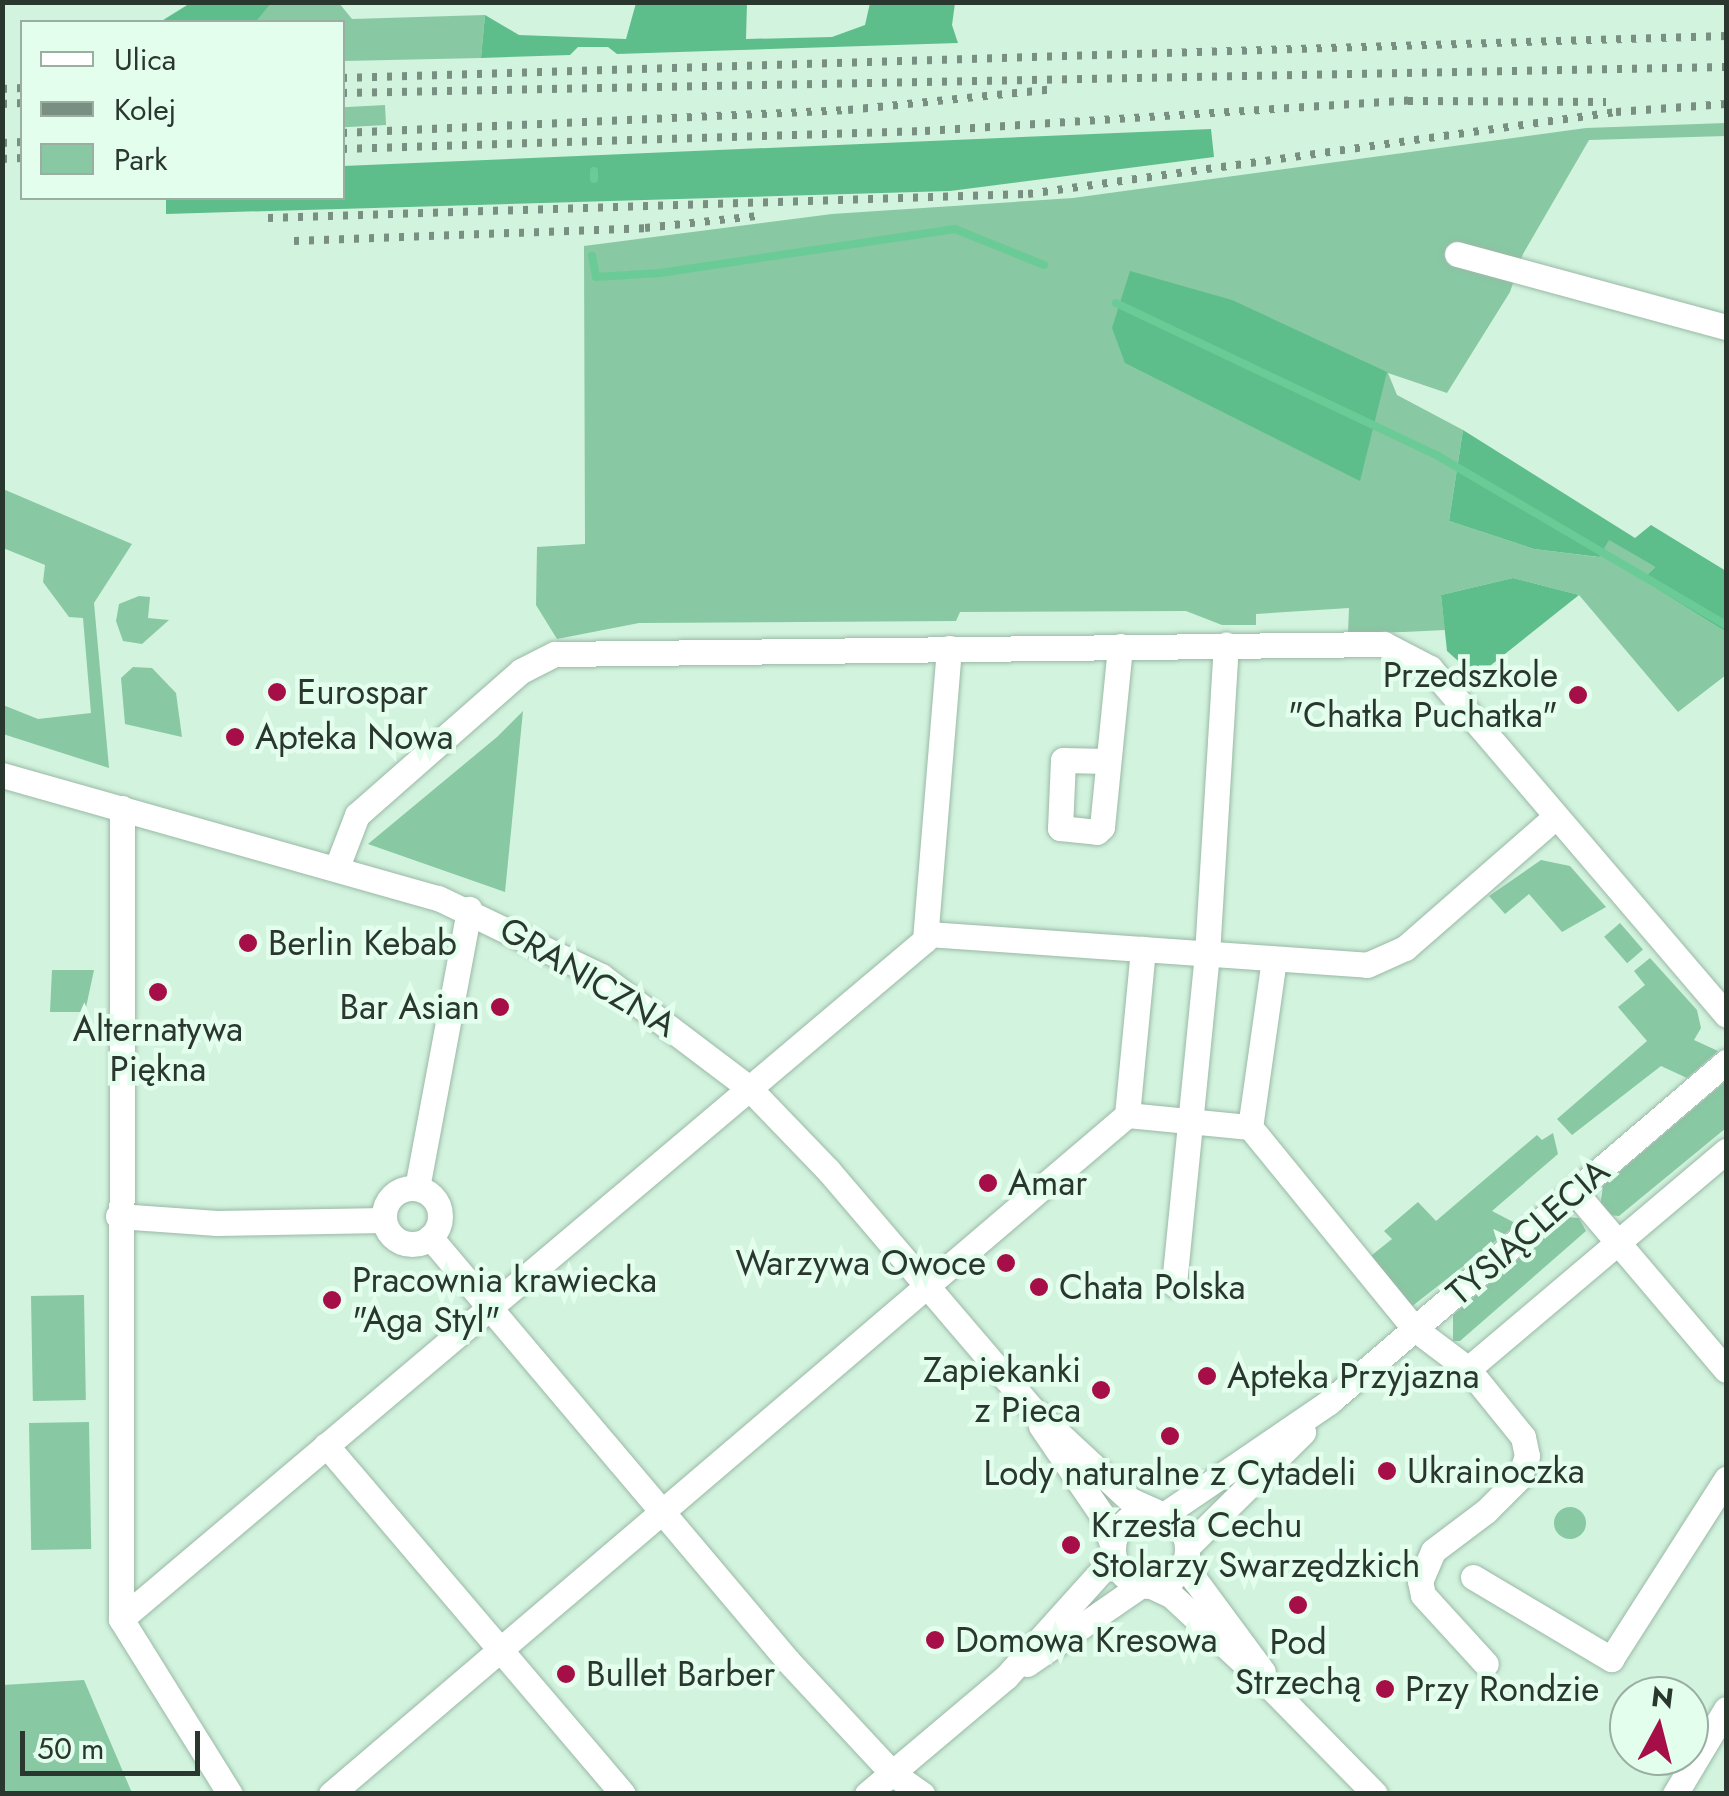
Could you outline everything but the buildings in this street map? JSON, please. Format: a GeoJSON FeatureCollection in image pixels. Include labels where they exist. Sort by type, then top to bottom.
{"type":"FeatureCollection","features":[{"type":"Feature","properties":{"kind":"street"},"geometry":{"type":"LineString","coordinates":[[1457,254],[1726,328]]}},
{"type":"Feature","properties":{"kind":"street"},"geometry":{"type":"LineString","coordinates":[[337,868],[357,815],[539,659],[949,648],[1370,643],[1414,655],[1726,1015]]}},
{"type":"Feature","properties":{"kind":"street"},"geometry":{"type":"LineString","coordinates":[[1174,1284],[1207,954],[1226,645]]}},
{"type":"Feature","properties":{"kind":"street"},"geometry":{"type":"LineString","coordinates":[[1108,762],[1120,646]]}},
{"type":"Feature","properties":{"kind":"street"},"geometry":{"type":"LineString","coordinates":[[928,934],[949,648]]}},
{"type":"Feature","properties":{"kind":"street","name":"GRANICZNA"},"geometry":{"type":"LineString","coordinates":[[2,775],[337,868],[469,909],[602,976],[749,1088],[1031,1408],[1130,1500],[1160,1513]]}},
{"type":"Feature","properties":{"kind":"street"},"geometry":{"type":"LineString","coordinates":[[122,808],[118,1216],[121,1620],[230,1794]]}},
{"type":"Feature","properties":{"kind":"street"},"geometry":{"type":"LineString","coordinates":[[121,1620],[928,934],[1367,964],[1399,952],[1556,817]]}},
{"type":"Feature","properties":{"kind":"street"},"geometry":{"type":"LineString","coordinates":[[417,1188],[469,909]]}},
{"type":"Feature","properties":{"kind":"street"},"geometry":{"type":"LineString","coordinates":[[331,1794],[1126,1114],[1143,949]]}},
{"type":"Feature","properties":{"kind":"street"},"geometry":{"type":"LineString","coordinates":[[1250,1127],[1274,959]]}},
{"type":"Feature","properties":{"kind":"street","name":"TYSIĄCLECIA"},"geometry":{"type":"LineString","coordinates":[[1188,1551],[1330,1402],[1726,1062]]}},
{"type":"Feature","properties":{"kind":"street"},"geometry":{"type":"LineString","coordinates":[[1126,1114],[1250,1127],[1415,1328],[1468,1369],[1522,1437],[1527,1456],[1519,1478],[1433,1551],[1420,1582],[1424,1595],[1486,1664]]}},
{"type":"Feature","properties":{"kind":"street"},"geometry":{"type":"LineString","coordinates":[[1468,1369],[1726,1151]]}},
{"type":"Feature","properties":{"kind":"street"},"geometry":{"type":"LineString","coordinates":[[384,1220],[392,1195],[417,1188]]}},
{"type":"Feature","properties":{"kind":"street"},"geometry":{"type":"LineString","coordinates":[[417,1188],[438,1204],[440,1222],[430,1238]]}},
{"type":"Feature","properties":{"kind":"street"},"geometry":{"type":"LineString","coordinates":[[1575,1192],[1726,1370]]}},
{"type":"Feature","properties":{"kind":"street"},"geometry":{"type":"LineString","coordinates":[[118,1216],[217,1223],[384,1220]]}},
{"type":"Feature","properties":{"kind":"street"},"geometry":{"type":"LineString","coordinates":[[384,1220],[398,1241],[430,1238]]}},
{"type":"Feature","properties":{"kind":"street"},"geometry":{"type":"LineString","coordinates":[[430,1238],[892,1773],[922,1794]]}},
{"type":"Feature","properties":{"kind":"street","name":"TYSIĄCLECIA"},"geometry":{"type":"LineString","coordinates":[[1160,1513],[1330,1402]]}},
{"type":"Feature","properties":{"kind":"street","name":"GRANICZNA"},"geometry":{"type":"LineString","coordinates":[[1031,1408],[1102,1515],[1114,1552]]}},
{"type":"Feature","properties":{"kind":"street"},"geometry":{"type":"LineString","coordinates":[[326,1445],[622,1794]]}},
{"type":"Feature","properties":{"kind":"street"},"geometry":{"type":"LineString","coordinates":[[1473,1576],[1612,1659],[1726,1479]]}},
{"type":"Feature","properties":{"kind":"street"},"geometry":{"type":"LineString","coordinates":[[1006,1677],[1114,1552],[1126,1520],[1160,1513],[1181,1527],[1195,1580],[1242,1636],[1272,1688]]}},
{"type":"Feature","properties":{"kind":"street"},"geometry":{"type":"LineString","coordinates":[[868,1794],[1006,1677],[1146,1586],[1170,1580],[1188,1551]]}},
{"type":"Feature","properties":{"kind":"street"},"geometry":{"type":"LineString","coordinates":[[1114,1552],[1123,1574],[1172,1596],[1272,1688],[1375,1794]]}},
{"type":"Feature","properties":{"kind":"street"},"geometry":{"type":"LineString","coordinates":[[1674,1794],[1726,1709]]}},
{"type":"Feature","properties":{"kind":"green space"},"geometry":{"type":"Polygon","coordinates":[[[192,2],[271,2],[258,20],[163,20],[192,2]]]}},
{"type":"Feature","properties":{"kind":"green space"},"geometry":{"type":"Polygon","coordinates":[[[271,2],[339,3],[352,19],[485,15],[481,58],[345,61],[345,20],[258,20],[271,2]]]}},
{"type":"Feature","properties":{"kind":"green space"},"geometry":{"type":"Polygon","coordinates":[[[636,3],[747,3],[746,39],[832,37],[865,25],[870,3],[955,3],[952,25],[958,43],[617,54],[608,47],[578,47],[570,55],[481,58],[485,15],[519,35],[626,39],[636,3]]]}},
{"type":"Feature","properties":{"kind":"green space"},"geometry":{"type":"Polygon","coordinates":[[[385,105],[386,125],[345,127],[345,107],[385,105]]]}},
{"type":"Feature","properties":{"kind":"green space"},"geometry":{"type":"Polygon","coordinates":[[[1726,123],[1726,136],[1589,140],[1523,254],[1510,292],[1447,393],[1388,373],[1397,395],[1463,430],[1449,521],[1534,549],[1598,557],[1608,539],[1655,567],[1642,580],[1726,632],[1726,675],[1678,712],[1579,595],[1513,578],[1441,595],[1445,630],[1404,632],[1348,633],[1349,608],[1256,614],[1256,625],[1222,625],[1186,611],[960,612],[956,621],[639,623],[557,639],[536,605],[537,547],[585,544],[584,246],[832,214],[1073,198],[1586,128],[1726,123]]]}},
{"type":"Feature","properties":{"kind":"green space"},"geometry":{"type":"Polygon","coordinates":[[[1211,129],[1214,157],[950,191],[166,214],[166,200],[345,200],[345,166],[1211,129]]]}},
{"type":"Feature","properties":{"kind":"green space"},"geometry":{"type":"Polygon","coordinates":[[[1130,271],[1232,300],[1387,372],[1360,481],[1125,363],[1112,328],[1130,271]]]}},
{"type":"Feature","properties":{"kind":"green space"},"geometry":{"type":"Polygon","coordinates":[[[1463,430],[1635,538],[1651,525],[1726,571],[1726,632],[1642,580],[1655,567],[1609,540],[1599,557],[1534,549],[1449,521],[1463,430]]]}},
{"type":"Feature","properties":{"kind":"green space"},"geometry":{"type":"Polygon","coordinates":[[[3,489],[132,544],[94,603],[109,768],[3,734],[3,705],[38,719],[91,713],[83,618],[69,617],[43,582],[45,565],[3,548],[3,489]]]}},
{"type":"Feature","properties":{"kind":"green space"},"geometry":{"type":"Polygon","coordinates":[[[1513,578],[1579,595],[1476,677],[1447,651],[1441,595],[1513,578]]]}},
{"type":"Feature","properties":{"kind":"green space"},"geometry":{"type":"Polygon","coordinates":[[[139,596],[150,597],[148,618],[169,620],[142,644],[123,641],[116,621],[119,604],[139,596]]]}},
{"type":"Feature","properties":{"kind":"green space"},"geometry":{"type":"Polygon","coordinates":[[[133,667],[152,668],[176,693],[182,737],[125,724],[121,678],[133,667]]]}},
{"type":"Feature","properties":{"kind":"green space"},"geometry":{"type":"Polygon","coordinates":[[[523,711],[505,892],[368,844],[497,737],[523,711]]]}},
{"type":"Feature","properties":{"kind":"green space"},"geometry":{"type":"Polygon","coordinates":[[[1541,860],[1570,866],[1606,907],[1562,932],[1529,894],[1505,914],[1489,896],[1541,860]]]}},
{"type":"Feature","properties":{"kind":"green space"},"geometry":{"type":"Polygon","coordinates":[[[1620,923],[1643,949],[1627,963],[1604,937],[1620,923]]]}},
{"type":"Feature","properties":{"kind":"green space"},"geometry":{"type":"Polygon","coordinates":[[[1650,958],[1697,1010],[1701,1028],[1694,1040],[1718,1051],[1687,1078],[1661,1066],[1572,1135],[1557,1119],[1647,1041],[1618,1007],[1645,985],[1634,971],[1650,958]]]}},
{"type":"Feature","properties":{"kind":"green space"},"geometry":{"type":"Polygon","coordinates":[[[52,970],[94,970],[85,1012],[50,1012],[52,970]]]}},
{"type":"Feature","properties":{"kind":"green space"},"geometry":{"type":"Polygon","coordinates":[[[1726,1081],[1726,1128],[1619,1216],[1608,1215],[1600,1207],[1603,1186],[1726,1081]]]}},
{"type":"Feature","properties":{"kind":"green space"},"geometry":{"type":"Polygon","coordinates":[[[1553,1133],[1558,1154],[1492,1211],[1517,1224],[1411,1307],[1367,1259],[1392,1239],[1384,1231],[1418,1202],[1436,1221],[1537,1135],[1542,1140],[1553,1133]]]}},
{"type":"Feature","properties":{"kind":"green space"},"geometry":{"type":"Polygon","coordinates":[[[1567,1217],[1579,1218],[1586,1231],[1460,1341],[1453,1341],[1453,1315],[1567,1217]]]}},
{"type":"Feature","properties":{"kind":"green space"},"geometry":{"type":"Polygon","coordinates":[[[84,1295],[86,1400],[33,1401],[31,1296],[84,1295]]]}},
{"type":"Feature","properties":{"kind":"green space"},"geometry":{"type":"Polygon","coordinates":[[[89,1422],[91,1549],[31,1550],[29,1423],[89,1422]]]}},
{"type":"Feature","properties":{"kind":"green space"},"geometry":{"type":"Polygon","coordinates":[[[1570,1507],[1582,1511],[1586,1523],[1582,1535],[1570,1539],[1558,1535],[1554,1523],[1558,1511],[1570,1507]]]}},
{"type":"Feature","properties":{"kind":"green space"},"geometry":{"type":"Polygon","coordinates":[[[84,1680],[132,1793],[3,1793],[3,1685],[84,1680]]]}},
{"type":"Feature","properties":{"kind":"waterway"},"geometry":{"type":"LineString","coordinates":[[594,171],[594,179]]}},
{"type":"Feature","properties":{"kind":"waterway"},"geometry":{"type":"LineString","coordinates":[[592,256],[596,277],[660,273],[955,229],[1044,265]]}},
{"type":"Feature","properties":{"kind":"waterway"},"geometry":{"type":"LineString","coordinates":[[1116,303],[1438,456],[1726,625]]}},
{"type":"Feature","properties":{"kind":"railway"},"geometry":{"type":"LineString","coordinates":[[345,78],[1726,36]]}},
{"type":"Feature","properties":{"kind":"railway"},"geometry":{"type":"LineString","coordinates":[[345,93],[1726,67]]}},
{"type":"Feature","properties":{"kind":"railway"},"geometry":{"type":"LineString","coordinates":[[2,89],[20,88]]}},
{"type":"Feature","properties":{"kind":"railway"},"geometry":{"type":"LineString","coordinates":[[345,133],[848,110],[1055,89]]}},
{"type":"Feature","properties":{"kind":"railway"},"geometry":{"type":"LineString","coordinates":[[345,149],[925,131],[1408,101],[1606,102]]}},
{"type":"Feature","properties":{"kind":"railway"},"geometry":{"type":"LineString","coordinates":[[2,104],[20,103]]}},
{"type":"Feature","properties":{"kind":"railway"},"geometry":{"type":"LineString","coordinates":[[268,218],[1028,194],[1616,112],[1726,104]]}},
{"type":"Feature","properties":{"kind":"railway"},"geometry":{"type":"LineString","coordinates":[[2,143],[20,142]]}},
{"type":"Feature","properties":{"kind":"railway"},"geometry":{"type":"LineString","coordinates":[[2,159],[20,158]]}},
{"type":"Feature","properties":{"kind":"railway"},"geometry":{"type":"LineString","coordinates":[[294,241],[645,228],[758,216]]}},
{"type":"Feature","properties":{"kind":"place","name":"Eurospar"},"geometry":{"type":"Point","coordinates":[277,692]}},
{"type":"Feature","properties":{"kind":"place","name":"Przedszkole \"Chatka Puchatka\""},"geometry":{"type":"Point","coordinates":[1578,695]}},
{"type":"Feature","properties":{"kind":"place","name":"Apteka Nowa"},"geometry":{"type":"Point","coordinates":[235,737]}},
{"type":"Feature","properties":{"kind":"place","name":"Berlin Kebab"},"geometry":{"type":"Point","coordinates":[248,943]}},
{"type":"Feature","properties":{"kind":"place","name":"Alternatywa Piękna"},"geometry":{"type":"Point","coordinates":[158,992]}},
{"type":"Feature","properties":{"kind":"place","name":"Bar Asian"},"geometry":{"type":"Point","coordinates":[500,1007]}},
{"type":"Feature","properties":{"kind":"place","name":"Amar"},"geometry":{"type":"Point","coordinates":[988,1183]}},
{"type":"Feature","properties":{"kind":"place","name":"Warzywa Owoce"},"geometry":{"type":"Point","coordinates":[1006,1263]}},
{"type":"Feature","properties":{"kind":"place","name":"Chata Polska"},"geometry":{"type":"Point","coordinates":[1039,1287]}},
{"type":"Feature","properties":{"kind":"place","name":"Pracownia krawiecka \"Aga Styl\""},"geometry":{"type":"Point","coordinates":[332,1300]}},
{"type":"Feature","properties":{"kind":"place","name":"Apteka Przyjazna"},"geometry":{"type":"Point","coordinates":[1207,1376]}},
{"type":"Feature","properties":{"kind":"place","name":"Zapiekanki z Pieca"},"geometry":{"type":"Point","coordinates":[1101,1390]}},
{"type":"Feature","properties":{"kind":"place","name":"Lody naturalne z Cytadeli"},"geometry":{"type":"Point","coordinates":[1170,1436]}},
{"type":"Feature","properties":{"kind":"place","name":"Ukrainoczka"},"geometry":{"type":"Point","coordinates":[1387,1471]}},
{"type":"Feature","properties":{"kind":"place","name":"Krzesła Cechu Stolarzy Swarzędzkich"},"geometry":{"type":"Point","coordinates":[1071,1545]}},
{"type":"Feature","properties":{"kind":"place","name":"Pod Strzechą"},"geometry":{"type":"Point","coordinates":[1298,1605]}},
{"type":"Feature","properties":{"kind":"place","name":"Domowa Kresowa"},"geometry":{"type":"Point","coordinates":[935,1640]}},
{"type":"Feature","properties":{"kind":"place","name":"Bullet Barber"},"geometry":{"type":"Point","coordinates":[566,1674]}},
{"type":"Feature","properties":{"kind":"place","name":"Przy Rondzie"},"geometry":{"type":"Point","coordinates":[1385,1689]}}]}
